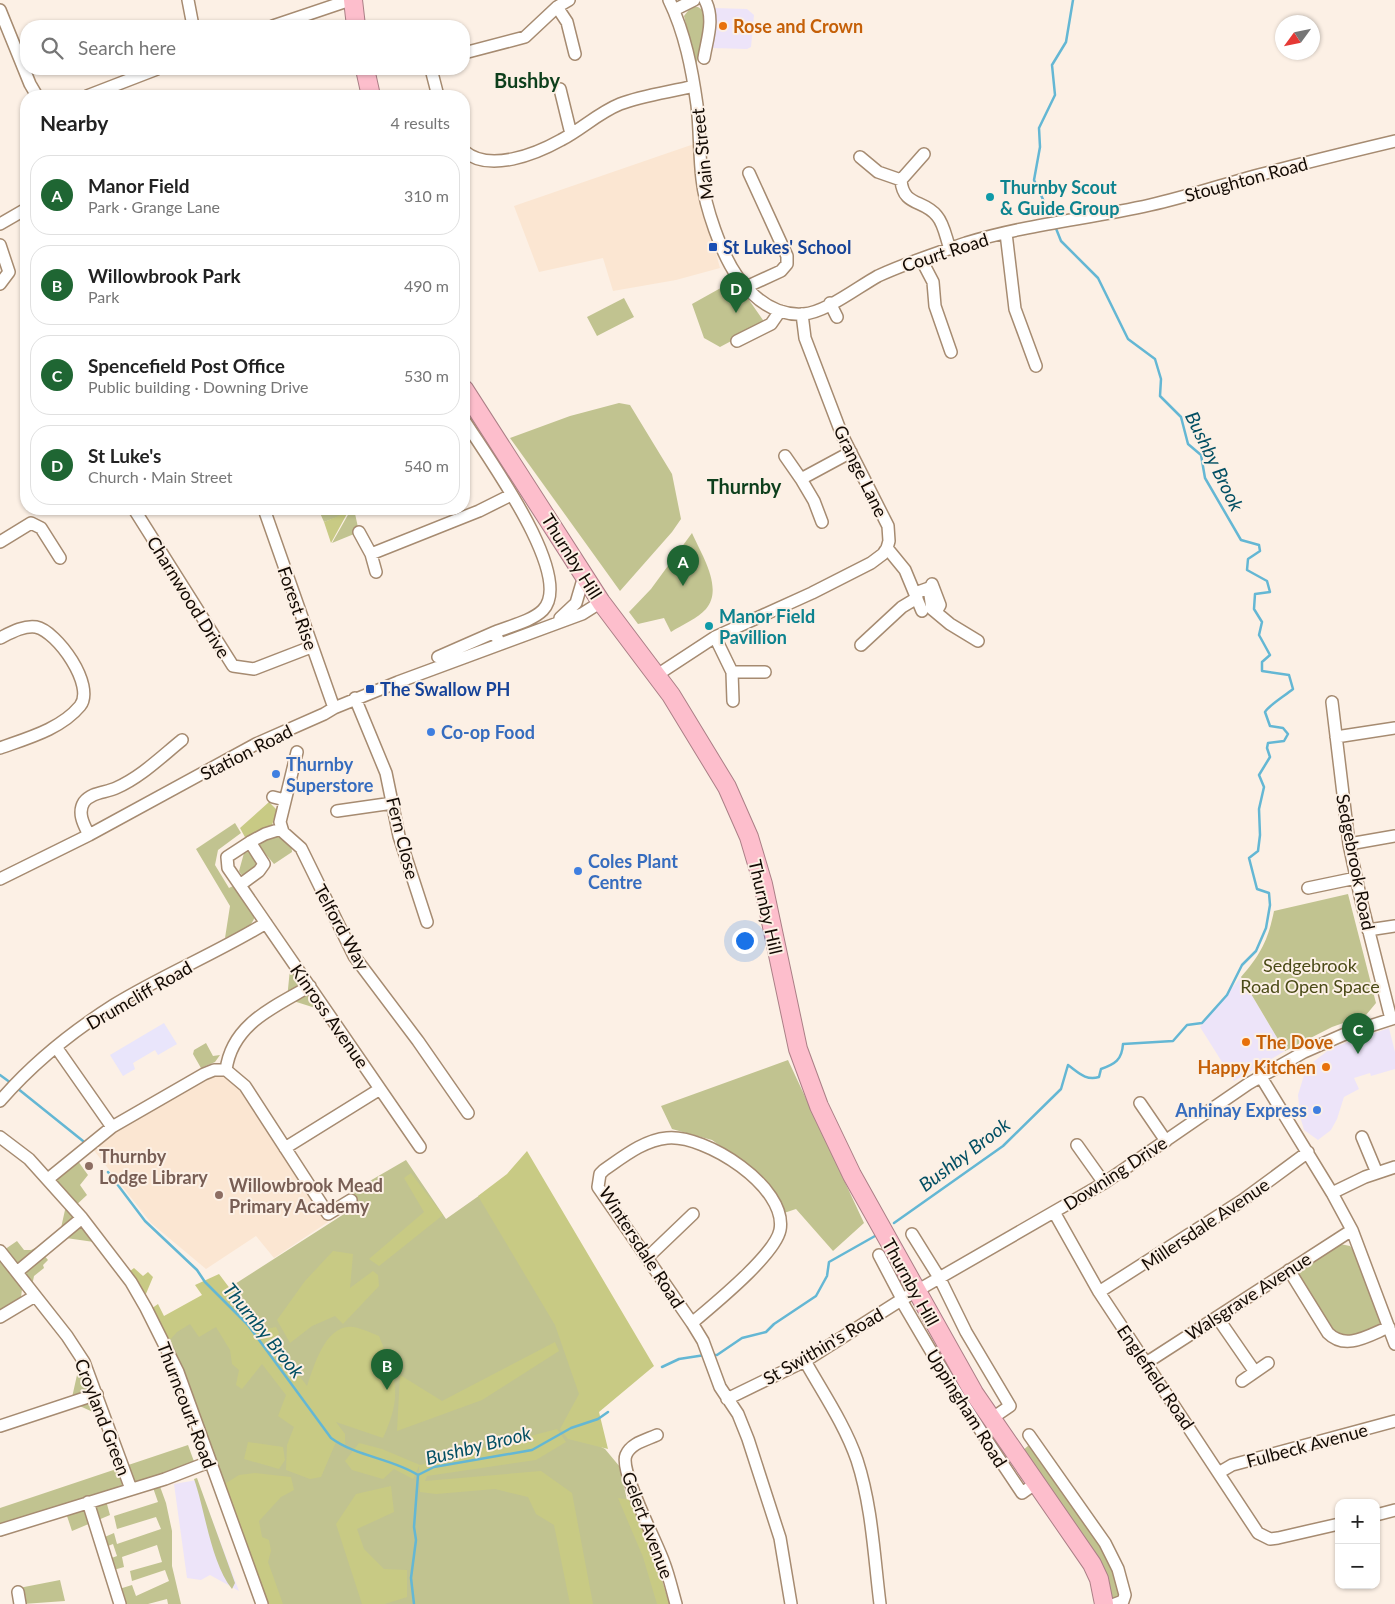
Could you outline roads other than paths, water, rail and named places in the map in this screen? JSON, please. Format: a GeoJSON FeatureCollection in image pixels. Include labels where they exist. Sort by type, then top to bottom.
{"type":"FeatureCollection","features":[{"type":"Feature","properties":{"kind":"highway"},"geometry":{"type":"LineString","coordinates":[[351,0],[355,20]]}},
{"type":"Feature","properties":{"kind":"highway"},"geometry":{"type":"LineString","coordinates":[[366,75],[370,90]]}},
{"type":"Feature","properties":{"kind":"highway","name":"Thurnby Hill"},"geometry":{"type":"LineString","coordinates":[[470,398],[601,602],[657,676],[714,764],[740,815],[763,884],[792,1026],[807,1075],[852,1175],[958,1367],[1014,1452]]}},
{"type":"Feature","properties":{"kind":"highway","name":"Uppingham Road"},"geometry":{"type":"LineString","coordinates":[[1014,1452],[1092,1564],[1099,1579],[1104,1604]]}},
{"type":"Feature","properties":{"kind":"street"},"geometry":{"type":"LineString","coordinates":[[188,0],[192,20]]}},
{"type":"Feature","properties":{"kind":"street"},"geometry":{"type":"LineString","coordinates":[[290,20],[351,0]]}},
{"type":"Feature","properties":{"kind":"street"},"geometry":{"type":"LineString","coordinates":[[470,51],[525,37],[557,7],[568,0]]}},
{"type":"Feature","properties":{"kind":"street","name":"Main Street"},"geometry":{"type":"LineString","coordinates":[[694,0],[672,5],[688,52],[694,86],[705,196],[729,262],[746,287],[763,303],[780,311],[802,314]]}},
{"type":"Feature","properties":{"kind":"street"},"geometry":{"type":"LineString","coordinates":[[704,58],[711,21],[711,13],[705,0]]}},
{"type":"Feature","properties":{"kind":"street"},"geometry":{"type":"LineString","coordinates":[[557,7],[567,22],[575,54]]}},
{"type":"Feature","properties":{"kind":"street"},"geometry":{"type":"LineString","coordinates":[[0,10],[20,59]]}},
{"type":"Feature","properties":{"kind":"street"},"geometry":{"type":"LineString","coordinates":[[26,75],[34,90]]}},
{"type":"Feature","properties":{"kind":"street"},"geometry":{"type":"LineString","coordinates":[[103,90],[141,75]]}},
{"type":"Feature","properties":{"kind":"street"},"geometry":{"type":"LineString","coordinates":[[433,75],[436,90]]}},
{"type":"Feature","properties":{"kind":"street"},"geometry":{"type":"LineString","coordinates":[[470,154],[476,158],[499,161],[532,152],[571,134],[602,113],[622,103],[694,86]]}},
{"type":"Feature","properties":{"kind":"street"},"geometry":{"type":"LineString","coordinates":[[560,89],[571,134]]}},
{"type":"Feature","properties":{"kind":"street","name":"Stoughton Road"},"geometry":{"type":"LineString","coordinates":[[1096,216],[1162,202],[1269,172],[1395,141]]}},
{"type":"Feature","properties":{"kind":"street"},"geometry":{"type":"LineString","coordinates":[[924,154],[901,180],[901,188],[907,197],[937,216],[950,249]]}},
{"type":"Feature","properties":{"kind":"street"},"geometry":{"type":"LineString","coordinates":[[860,157],[878,172],[901,180]]}},
{"type":"Feature","properties":{"kind":"street"},"geometry":{"type":"LineString","coordinates":[[746,287],[781,271],[787,264],[787,256],[748,173]]}},
{"type":"Feature","properties":{"kind":"street"},"geometry":{"type":"LineString","coordinates":[[2,222],[20,212]]}},
{"type":"Feature","properties":{"kind":"street","name":"Court Road"},"geometry":{"type":"LineString","coordinates":[[802,314],[816,311],[880,276],[950,249],[1041,223],[1096,216]]}},
{"type":"Feature","properties":{"kind":"street"},"geometry":{"type":"LineString","coordinates":[[1006,233],[1015,309],[1036,366]]}},
{"type":"Feature","properties":{"kind":"street"},"geometry":{"type":"LineString","coordinates":[[0,245],[9,272],[0,284]]}},
{"type":"Feature","properties":{"kind":"street"},"geometry":{"type":"LineString","coordinates":[[921,259],[933,282],[935,306],[951,352]]}},
{"type":"Feature","properties":{"kind":"street"},"geometry":{"type":"LineString","coordinates":[[830,303],[837,317]]}},
{"type":"Feature","properties":{"kind":"street"},"geometry":{"type":"LineString","coordinates":[[737,341],[771,324],[780,311]]}},
{"type":"Feature","properties":{"kind":"street","name":"Grange Lane"},"geometry":{"type":"LineString","coordinates":[[802,314],[805,338],[851,452],[885,517],[890,533],[887,548]]}},
{"type":"Feature","properties":{"kind":"street"},"geometry":{"type":"LineString","coordinates":[[470,429],[512,495],[470,515]]}},
{"type":"Feature","properties":{"kind":"street"},"geometry":{"type":"LineString","coordinates":[[801,479],[851,452]]}},
{"type":"Feature","properties":{"kind":"street"},"geometry":{"type":"LineString","coordinates":[[785,456],[814,501],[822,522]]}},
{"type":"Feature","properties":{"kind":"street","name":"Station Road"},"geometry":{"type":"LineString","coordinates":[[0,879],[89,835],[256,744],[356,698],[498,638],[544,610],[548,603],[550,589],[545,563],[532,530],[512,495]]}},
{"type":"Feature","properties":{"kind":"street","name":"Charnwood Drive"},"geometry":{"type":"LineString","coordinates":[[138,515],[233,666],[254,669],[311,647]]}},
{"type":"Feature","properties":{"kind":"street","name":"Forest Rise"},"geometry":{"type":"LineString","coordinates":[[266,515],[334,708]]}},
{"type":"Feature","properties":{"kind":"street"},"geometry":{"type":"LineString","coordinates":[[371,554],[469,515]]}},
{"type":"Feature","properties":{"kind":"street"},"geometry":{"type":"LineString","coordinates":[[1,548],[31,523],[40,528],[60,558]]}},
{"type":"Feature","properties":{"kind":"street"},"geometry":{"type":"LineString","coordinates":[[359,532],[371,554],[376,572]]}},
{"type":"Feature","properties":{"kind":"street"},"geometry":{"type":"LineString","coordinates":[[657,676],[715,637],[842,579],[878,558],[887,548],[905,570],[922,611]]}},
{"type":"Feature","properties":{"kind":"street","name":"Station Road"},"geometry":{"type":"LineString","coordinates":[[553,624],[574,606],[584,576]]}},
{"type":"Feature","properties":{"kind":"street"},"geometry":{"type":"LineString","coordinates":[[932,584],[940,605],[936,612]]}},
{"type":"Feature","properties":{"kind":"street"},"geometry":{"type":"LineString","coordinates":[[861,645],[902,607],[928,588],[932,609],[950,624],[978,640]]}},
{"type":"Feature","properties":{"kind":"street","name":"Station Road"},"geometry":{"type":"LineString","coordinates":[[438,657],[498,638],[553,624],[591,610],[601,602]]}},
{"type":"Feature","properties":{"kind":"street"},"geometry":{"type":"LineString","coordinates":[[0,638],[19,629],[36,627],[50,634],[80,673],[85,688],[82,704],[67,718],[52,728],[0,748]]}},
{"type":"Feature","properties":{"kind":"street"},"geometry":{"type":"LineString","coordinates":[[715,637],[732,672],[734,701]]}},
{"type":"Feature","properties":{"kind":"street"},"geometry":{"type":"LineString","coordinates":[[732,672],[765,672]]}},
{"type":"Feature","properties":{"kind":"street","name":"Fern Close"},"geometry":{"type":"LineString","coordinates":[[356,698],[366,718],[372,744],[386,774],[399,836],[425,916],[412,915]]}},
{"type":"Feature","properties":{"kind":"street","name":"Sedgebrook Road"},"geometry":{"type":"LineString","coordinates":[[1332,702],[1349,844],[1368,930],[1393,1019]]}},
{"type":"Feature","properties":{"kind":"street"},"geometry":{"type":"LineString","coordinates":[[1336,737],[1395,728]]}},
{"type":"Feature","properties":{"kind":"street"},"geometry":{"type":"LineString","coordinates":[[89,835],[81,815],[84,802],[94,794],[115,788],[135,777],[182,740]]}},
{"type":"Feature","properties":{"kind":"street"},"geometry":{"type":"LineString","coordinates":[[281,829],[280,822],[297,752]]}},
{"type":"Feature","properties":{"kind":"street"},"geometry":{"type":"LineString","coordinates":[[273,797],[285,800]]}},
{"type":"Feature","properties":{"kind":"street"},"geometry":{"type":"LineString","coordinates":[[345,814],[392,803]]}},
{"type":"Feature","properties":{"kind":"street","name":"Kinross Avenue"},"geometry":{"type":"LineString","coordinates":[[281,829],[265,834],[229,855],[226,860],[228,868],[420,1148]]}},
{"type":"Feature","properties":{"kind":"street","name":"Telford Way"},"geometry":{"type":"LineString","coordinates":[[281,829],[301,848],[354,956],[418,1041],[468,1113]]}},
{"type":"Feature","properties":{"kind":"street"},"geometry":{"type":"LineString","coordinates":[[1349,844],[1395,836]]}},
{"type":"Feature","properties":{"kind":"street"},"geometry":{"type":"LineString","coordinates":[[240,885],[260,871],[264,864],[250,842]]}},
{"type":"Feature","properties":{"kind":"street"},"geometry":{"type":"LineString","coordinates":[[1308,888],[1356,878]]}},
{"type":"Feature","properties":{"kind":"street","name":"Drumcliff Road"},"geometry":{"type":"LineString","coordinates":[[0,1101],[17,1082],[56,1047],[114,1005],[266,923]]}},
{"type":"Feature","properties":{"kind":"street"},"geometry":{"type":"LineString","coordinates":[[1368,930],[1395,926]]}},
{"type":"Feature","properties":{"kind":"street"},"geometry":{"type":"LineString","coordinates":[[226,1070],[231,1047],[244,1030],[256,1019],[310,986]]}},
{"type":"Feature","properties":{"kind":"street","name":"Downing Drive"},"geometry":{"type":"LineString","coordinates":[[917,1292],[1104,1183],[1261,1077],[1324,1043],[1393,1019]]}},
{"type":"Feature","properties":{"kind":"street"},"geometry":{"type":"LineString","coordinates":[[56,1047],[112,1127]]}},
{"type":"Feature","properties":{"kind":"street"},"geometry":{"type":"LineString","coordinates":[[48,1179],[112,1127],[204,1074],[214,1070],[226,1070],[245,1086],[328,1214],[351,1200]]}},
{"type":"Feature","properties":{"kind":"street"},"geometry":{"type":"LineString","coordinates":[[1261,1077],[1308,1152],[1352,1230],[1395,1344]]}},
{"type":"Feature","properties":{"kind":"street"},"geometry":{"type":"LineString","coordinates":[[285,1148],[380,1089]]}},
{"type":"Feature","properties":{"kind":"street"},"geometry":{"type":"LineString","coordinates":[[1140,1103],[1166,1140]]}},
{"type":"Feature","properties":{"kind":"street","name":"Thurncourt Road"},"geometry":{"type":"LineString","coordinates":[[0,1137],[21,1151],[82,1218],[131,1282],[152,1318],[178,1372],[262,1604]]}},
{"type":"Feature","properties":{"kind":"street"},"geometry":{"type":"LineString","coordinates":[[1362,1137],[1377,1173]]}},
{"type":"Feature","properties":{"kind":"street","name":"Wintersdale Road"},"geometry":{"type":"LineString","coordinates":[[692,1323],[763,1258],[775,1242],[780,1230],[780,1217],[772,1197],[730,1159],[703,1144],[688,1139],[667,1138],[639,1147],[604,1170],[600,1174],[598,1187],[692,1323],[727,1399],[738,1414],[780,1538],[791,1604]]}},
{"type":"Feature","properties":{"kind":"street"},"geometry":{"type":"LineString","coordinates":[[1077,1145],[1104,1183]]}},
{"type":"Feature","properties":{"kind":"street","name":"Millersdale Avenue"},"geometry":{"type":"LineString","coordinates":[[1099,1292],[1235,1206],[1308,1152]]}},
{"type":"Feature","properties":{"kind":"street"},"geometry":{"type":"LineString","coordinates":[[1332,1193],[1395,1167]]}},
{"type":"Feature","properties":{"kind":"street","name":"Englefield Road"},"geometry":{"type":"LineString","coordinates":[[1054,1212],[1099,1292],[1220,1472],[1254,1528],[1264,1537],[1278,1538],[1335,1525]]}},
{"type":"Feature","properties":{"kind":"street"},"geometry":{"type":"LineString","coordinates":[[647,1258],[694,1214]]}},
{"type":"Feature","properties":{"kind":"street"},"geometry":{"type":"LineString","coordinates":[[17,1272],[82,1218]]}},
{"type":"Feature","properties":{"kind":"street","name":"Walsgrave Avenue"},"geometry":{"type":"LineString","coordinates":[[1146,1363],[1352,1230]]}},
{"type":"Feature","properties":{"kind":"street","name":"Uppingham Road"},"geometry":{"type":"LineString","coordinates":[[912,1234],[940,1278],[966,1332],[1010,1406],[991,1419]]}},
{"type":"Feature","properties":{"kind":"street","name":"Croyland Green"},"geometry":{"type":"LineString","coordinates":[[0,1251],[76,1349],[97,1394],[131,1489]]}},
{"type":"Feature","properties":{"kind":"street","name":"Uppingham Road"},"geometry":{"type":"LineString","coordinates":[[879,1255],[901,1300],[984,1436],[1022,1493],[1036,1483]]}},
{"type":"Feature","properties":{"kind":"street"},"geometry":{"type":"LineString","coordinates":[[1288,1270],[1328,1333],[1336,1340],[1345,1343],[1389,1327]]}},
{"type":"Feature","properties":{"kind":"street","name":"St Swithin's Road"},"geometry":{"type":"LineString","coordinates":[[727,1399],[805,1361],[901,1300],[917,1292]]}},
{"type":"Feature","properties":{"kind":"street"},"geometry":{"type":"LineString","coordinates":[[0,1317],[34,1296]]}},
{"type":"Feature","properties":{"kind":"street"},"geometry":{"type":"LineString","coordinates":[[1217,1316],[1255,1372]]}},
{"type":"Feature","properties":{"kind":"street"},"geometry":{"type":"LineString","coordinates":[[805,1361],[846,1435],[856,1458],[864,1486],[880,1604]]}},
{"type":"Feature","properties":{"kind":"street"},"geometry":{"type":"LineString","coordinates":[[1242,1381],[1268,1363]]}},
{"type":"Feature","properties":{"kind":"street"},"geometry":{"type":"LineString","coordinates":[[0,1426],[97,1394]]}},
{"type":"Feature","properties":{"kind":"street","name":"Fulbeck Avenue"},"geometry":{"type":"LineString","coordinates":[[1220,1472],[1232,1465],[1395,1421]]}},
{"type":"Feature","properties":{"kind":"street","name":"Gelert Avenue"},"geometry":{"type":"LineString","coordinates":[[657,1435],[632,1446],[626,1455],[624,1464],[639,1504],[652,1529],[676,1604]]}},
{"type":"Feature","properties":{"kind":"street"},"geometry":{"type":"LineString","coordinates":[[1014,1452],[1031,1437],[1111,1555],[1125,1595],[1123,1601],[1115,1604]]}},
{"type":"Feature","properties":{"kind":"street"},"geometry":{"type":"LineString","coordinates":[[0,1530],[131,1489],[209,1462]]}},
{"type":"Feature","properties":{"kind":"street"},"geometry":{"type":"LineString","coordinates":[[88,1502],[120,1604]]}},
{"type":"Feature","properties":{"kind":"street"},"geometry":{"type":"LineString","coordinates":[[1380,1514],[1395,1510]]}},
{"type":"Feature","properties":{"kind":"street"},"geometry":{"type":"LineString","coordinates":[[18,1592],[20,1604]]}},
{"type":"Feature","properties":{"kind":"waterway","name":"Bushby Brook"},"geometry":{"type":"LineString","coordinates":[[1053,221],[1034,180],[1040,147],[1039,128],[1055,95],[1052,65],[1066,42],[1073,0]]}},
{"type":"Feature","properties":{"kind":"waterway","name":"Bushby Brook"},"geometry":{"type":"LineString","coordinates":[[894,1223],[1003,1146],[1061,1089],[1068,1065],[1086,1077],[1099,1077],[1101,1069],[1117,1061],[1123,1044],[1173,1041],[1187,1025],[1202,1023],[1227,995],[1242,965],[1256,951],[1266,928],[1270,905],[1269,893],[1257,889],[1249,858],[1258,851],[1260,835],[1259,809],[1264,787],[1259,775],[1270,757],[1267,748],[1268,743],[1284,741],[1288,734],[1283,728],[1270,726],[1265,712],[1293,689],[1289,675],[1262,671],[1262,662],[1270,655],[1259,635],[1262,622],[1254,609],[1255,594],[1270,592],[1267,581],[1247,570],[1248,559],[1260,551],[1259,545],[1241,540],[1205,478],[1201,455],[1188,444],[1181,417],[1160,396],[1161,379],[1155,359],[1128,339],[1098,278],[1061,241],[1055,226]]}},
{"type":"Feature","properties":{"kind":"waterway","name":"Thurnby Brook"},"geometry":{"type":"LineString","coordinates":[[0,1075],[11,1083]]}},
{"type":"Feature","properties":{"kind":"waterway","name":"Thurnby Brook"},"geometry":{"type":"LineString","coordinates":[[17,1088],[83,1141]]}},
{"type":"Feature","properties":{"kind":"waterway","name":"Thurnby Brook"},"geometry":{"type":"LineString","coordinates":[[108,1172],[145,1221],[197,1270],[205,1282],[248,1325],[331,1438],[352,1449],[408,1469],[418,1475]]}},
{"type":"Feature","properties":{"kind":"waterway","name":"Bushby Brook"},"geometry":{"type":"LineString","coordinates":[[711,1355],[717,1355],[742,1338],[766,1332],[774,1324],[816,1296],[827,1276],[829,1262],[875,1236]]}},
{"type":"Feature","properties":{"kind":"waterway","name":"Bushby Brook"},"geometry":{"type":"LineString","coordinates":[[662,1367],[679,1359],[705,1355]]}},
{"type":"Feature","properties":{"kind":"waterway","name":"Bushby Brook"},"geometry":{"type":"LineString","coordinates":[[414,1604],[411,1578],[416,1540],[414,1527],[418,1475],[434,1467],[532,1450],[571,1428],[598,1419],[608,1412]]}},
{"type":"Feature","properties":{"kind":"place","name":"Rose and Crown"},"geometry":{"type":"Point","coordinates":[723,26]}},
{"type":"Feature","properties":{"kind":"place","name":"Thurnby Scout & Guide Group"},"geometry":{"type":"Point","coordinates":[990,197]}},
{"type":"Feature","properties":{"kind":"place","name":"St Lukes' School"},"geometry":{"type":"Point","coordinates":[713,247]}},
{"type":"Feature","properties":{"kind":"place","name":"St Luke's"},"geometry":{"type":"Point","coordinates":[736,313]}},
{"type":"Feature","properties":{"kind":"place","name":"Manor Field"},"geometry":{"type":"Point","coordinates":[683,586]}},
{"type":"Feature","properties":{"kind":"place","name":"Manor Field Pavillion"},"geometry":{"type":"Point","coordinates":[709,626]}},
{"type":"Feature","properties":{"kind":"place","name":"The Swallow PH"},"geometry":{"type":"Point","coordinates":[370,689]}},
{"type":"Feature","properties":{"kind":"place","name":"Co-op Food"},"geometry":{"type":"Point","coordinates":[431,732]}},
{"type":"Feature","properties":{"kind":"place","name":"Thurnby Superstore"},"geometry":{"type":"Point","coordinates":[276,774]}},
{"type":"Feature","properties":{"kind":"place","name":"Coles Plant Centre"},"geometry":{"type":"Point","coordinates":[578,871]}},
{"type":"Feature","properties":{"kind":"place","name":"The Dove"},"geometry":{"type":"Point","coordinates":[1246,1042]}},
{"type":"Feature","properties":{"kind":"place","name":"Spencefield Post Office"},"geometry":{"type":"Point","coordinates":[1358,1054]}},
{"type":"Feature","properties":{"kind":"place","name":"Happy Kitchen"},"geometry":{"type":"Point","coordinates":[1326,1067]}},
{"type":"Feature","properties":{"kind":"place","name":"Anhinay Express"},"geometry":{"type":"Point","coordinates":[1317,1110]}},
{"type":"Feature","properties":{"kind":"place","name":"Thurnby Lodge Library"},"geometry":{"type":"Point","coordinates":[89,1166]}},
{"type":"Feature","properties":{"kind":"place","name":"Willowbrook Mead Primary Academy"},"geometry":{"type":"Point","coordinates":[219,1195]}},
{"type":"Feature","properties":{"kind":"place","name":"Willowbrook Park"},"geometry":{"type":"Point","coordinates":[387,1390]}},
{"type":"Feature","properties":{"kind":"district","name":"Bushby"},"geometry":{"type":"Point","coordinates":[527,80]}},
{"type":"Feature","properties":{"kind":"district","name":"Thurnby"},"geometry":{"type":"Point","coordinates":[744,486]}},
{"type":"Feature","properties":{"kind":"park label","name":"Sedgebrook Road Open Space"},"geometry":{"type":"Point","coordinates":[1310,975]}}]}
